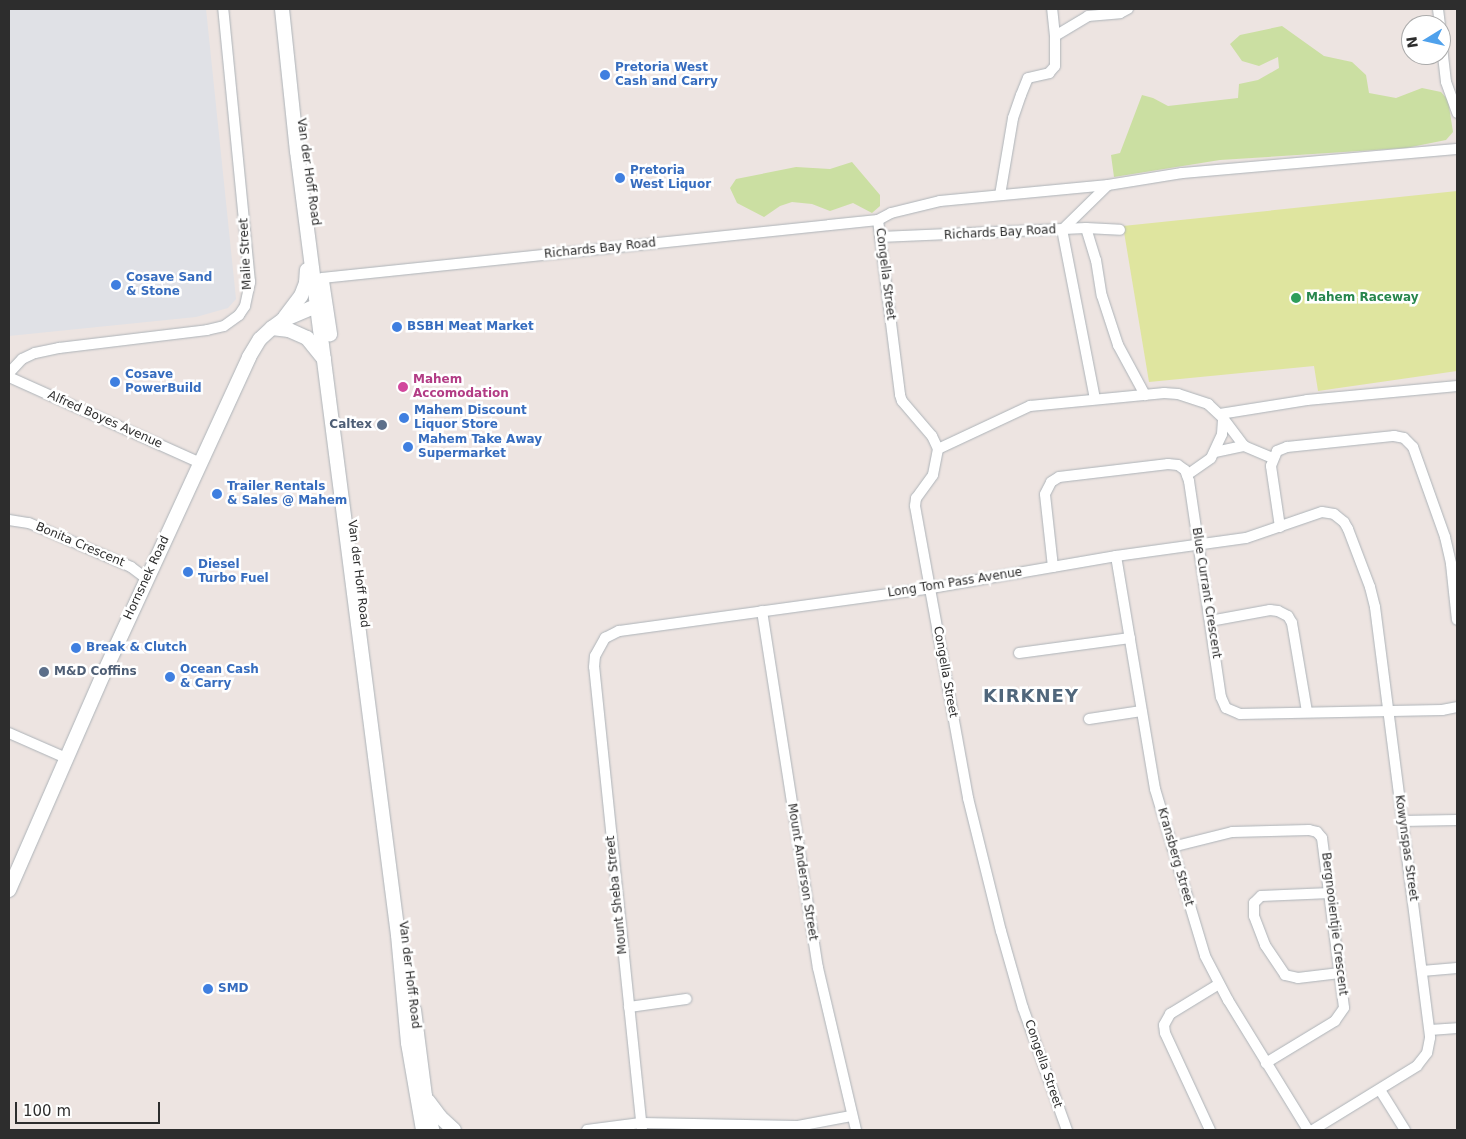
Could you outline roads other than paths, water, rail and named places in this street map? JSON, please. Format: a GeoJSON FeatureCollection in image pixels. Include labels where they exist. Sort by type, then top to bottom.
{"type":"FeatureCollection","features":[{"type":"Feature","properties":{"kind":"main road","name":"Van der Hoff Road"},"geometry":{"type":"LineString","coordinates":[[282,13],[296,142],[308,230],[321,304],[425,1096],[432,1130]]}},
{"type":"Feature","properties":{"kind":"main road","name":"Van der Hoff Road"},"geometry":{"type":"LineString","coordinates":[[282,13],[297,86],[322,278],[321,304],[324,359],[398,935],[408,1043],[423,1130]]}},
{"type":"Feature","properties":{"kind":"main road"},"geometry":{"type":"LineString","coordinates":[[308,230],[306,283],[301,296],[277,324],[307,338],[324,359]]}},
{"type":"Feature","properties":{"kind":"main road","name":"Hornsnek Road"},"geometry":{"type":"LineString","coordinates":[[9,890],[66,758],[249,357],[260,338],[277,324],[321,304]]}},
{"type":"Feature","properties":{"kind":"main road"},"geometry":{"type":"LineString","coordinates":[[425,1096],[440,1117],[454,1130]]}},
{"type":"Feature","properties":{"kind":"street","name":"Malie Street"},"geometry":{"type":"LineString","coordinates":[[9,373],[22,359],[35,353],[59,348],[207,330],[224,326],[238,315],[245,306],[250,282],[223,9]]}},
{"type":"Feature","properties":{"kind":"street"},"geometry":{"type":"LineString","coordinates":[[1000,194],[1015,111],[1028,78],[1048,73],[1055,66],[1055,36],[1052,9]]}},
{"type":"Feature","properties":{"kind":"street"},"geometry":{"type":"LineString","coordinates":[[1055,36],[1081,19],[1120,13],[1128,9]]}},
{"type":"Feature","properties":{"kind":"street"},"geometry":{"type":"LineString","coordinates":[[1444,65],[1446,82],[1457,113]]}},
{"type":"Feature","properties":{"kind":"street","name":"Richards Bay Road"},"geometry":{"type":"LineString","coordinates":[[322,278],[878,220],[891,213],[940,201],[1000,194],[1108,185],[1182,174],[1457,149]]}},
{"type":"Feature","properties":{"kind":"street"},"geometry":{"type":"LineString","coordinates":[[1095,399],[1062,230],[1108,185]]}},
{"type":"Feature","properties":{"kind":"street","name":"Congella Street"},"geometry":{"type":"LineString","coordinates":[[878,220],[900,395],[902,401],[932,436],[938,449],[933,475],[916,498],[915,506],[968,798],[999,924],[1023,1008],[1067,1130]]}},
{"type":"Feature","properties":{"kind":"street"},"geometry":{"type":"LineString","coordinates":[[1086,228],[1096,260],[1102,296],[1118,345],[1145,395]]}},
{"type":"Feature","properties":{"kind":"street","name":"Richards Bay Road"},"geometry":{"type":"LineString","coordinates":[[880,237],[1086,228],[1120,230]]}},
{"type":"Feature","properties":{"kind":"street","name":"Alfred Boyes Avenue"},"geometry":{"type":"LineString","coordinates":[[9,377],[200,463]]}},
{"type":"Feature","properties":{"kind":"street"},"geometry":{"type":"LineString","coordinates":[[1222,416],[1307,400],[1457,386]]}},
{"type":"Feature","properties":{"kind":"street"},"geometry":{"type":"LineString","coordinates":[[938,449],[1030,406],[1095,399],[1178,394],[1208,404],[1222,416],[1244,446],[1272,458]]}},
{"type":"Feature","properties":{"kind":"street"},"geometry":{"type":"LineString","coordinates":[[1053,567],[1045,494],[1048,486],[1054,479],[1168,464],[1178,465],[1187,474],[1206,462],[1215,452],[1222,434],[1222,416]]}},
{"type":"Feature","properties":{"kind":"street"},"geometry":{"type":"LineString","coordinates":[[1280,527],[1271,469],[1272,458],[1277,451],[1287,447],[1394,436],[1407,440],[1413,448],[1448,548],[1457,620]]}},
{"type":"Feature","properties":{"kind":"street"},"geometry":{"type":"LineString","coordinates":[[1215,452],[1244,446]]}},
{"type":"Feature","properties":{"kind":"street","name":"Blue Currant Crescent"},"geometry":{"type":"LineString","coordinates":[[1187,474],[1221,697],[1226,708],[1240,714],[1389,712],[1442,710],[1457,707]]}},
{"type":"Feature","properties":{"kind":"street","name":"Long Tom Pass Avenue"},"geometry":{"type":"LineString","coordinates":[[594,667],[598,648],[605,638],[619,630],[931,588],[1116,556],[1246,538],[1316,513],[1334,514]]}},
{"type":"Feature","properties":{"kind":"street","name":"Kowynspas Street"},"geometry":{"type":"LineString","coordinates":[[1313,1130],[1416,1066],[1425,1058],[1430,1046],[1430,1030],[1389,712],[1370,587],[1348,529],[1344,522],[1334,514]]}},
{"type":"Feature","properties":{"kind":"street","name":"Bonita Crescent"},"geometry":{"type":"LineString","coordinates":[[9,520],[29,523],[131,568],[147,579]]}},
{"type":"Feature","properties":{"kind":"street","name":"Kransberg Street"},"geometry":{"type":"LineString","coordinates":[[1116,556],[1155,789],[1205,956],[1218,984],[1308,1130]]}},
{"type":"Feature","properties":{"kind":"street"},"geometry":{"type":"LineString","coordinates":[[1210,620],[1270,610],[1278,610],[1288,616],[1292,623],[1307,712]]}},
{"type":"Feature","properties":{"kind":"street","name":"Mount Anderson Street"},"geometry":{"type":"LineString","coordinates":[[762,611],[818,968],[851,1116],[856,1130]]}},
{"type":"Feature","properties":{"kind":"street"},"geometry":{"type":"LineString","coordinates":[[1020,653],[1130,638]]}},
{"type":"Feature","properties":{"kind":"street","name":"Mount Sheba Street"},"geometry":{"type":"LineString","coordinates":[[594,667],[641,1127]]}},
{"type":"Feature","properties":{"kind":"street"},"geometry":{"type":"LineString","coordinates":[[1088,719],[1142,711]]}},
{"type":"Feature","properties":{"kind":"street"},"geometry":{"type":"LineString","coordinates":[[9,733],[66,758]]}},
{"type":"Feature","properties":{"kind":"street"},"geometry":{"type":"LineString","coordinates":[[1402,821],[1457,820]]}},
{"type":"Feature","properties":{"kind":"street","name":"Bergnooientjie Crescent"},"geometry":{"type":"LineString","coordinates":[[1172,847],[1232,832],[1312,831],[1320,834],[1324,842],[1344,1008],[1341,1015],[1335,1021],[1266,1063]]}},
{"type":"Feature","properties":{"kind":"street"},"geometry":{"type":"LineString","coordinates":[[1330,893],[1261,896],[1254,904],[1254,916],[1265,945],[1285,976],[1298,978],[1340,973]]}},
{"type":"Feature","properties":{"kind":"street"},"geometry":{"type":"LineString","coordinates":[[1422,971],[1457,968]]}},
{"type":"Feature","properties":{"kind":"street"},"geometry":{"type":"LineString","coordinates":[[1210,1130],[1165,1033],[1164,1025],[1170,1014],[1218,984]]}},
{"type":"Feature","properties":{"kind":"street"},"geometry":{"type":"LineString","coordinates":[[629,1007],[686,999]]}},
{"type":"Feature","properties":{"kind":"street"},"geometry":{"type":"LineString","coordinates":[[1430,1030],[1457,1028]]}},
{"type":"Feature","properties":{"kind":"street"},"geometry":{"type":"LineString","coordinates":[[1380,1090],[1404,1130]]}},
{"type":"Feature","properties":{"kind":"street"},"geometry":{"type":"LineString","coordinates":[[586,1130],[641,1127],[798,1126],[851,1116]]}},
{"type":"Feature","properties":{"kind":"place","name":"Pretoria West Cash and Carry"},"geometry":{"type":"Point","coordinates":[605,75]}},
{"type":"Feature","properties":{"kind":"place","name":"Pretoria West Liquor"},"geometry":{"type":"Point","coordinates":[620,178]}},
{"type":"Feature","properties":{"kind":"place","name":"Cosave Sand & Stone"},"geometry":{"type":"Point","coordinates":[116,285]}},
{"type":"Feature","properties":{"kind":"place","name":"Mahem Raceway"},"geometry":{"type":"Point","coordinates":[1296,298]}},
{"type":"Feature","properties":{"kind":"place","name":"BSBH Meat Market"},"geometry":{"type":"Point","coordinates":[397,327]}},
{"type":"Feature","properties":{"kind":"place","name":"Cosave PowerBuild"},"geometry":{"type":"Point","coordinates":[115,382]}},
{"type":"Feature","properties":{"kind":"place","name":"Mahem Accomodation"},"geometry":{"type":"Point","coordinates":[403,387]}},
{"type":"Feature","properties":{"kind":"place","name":"Mahem Discount Liquor Store"},"geometry":{"type":"Point","coordinates":[404,418]}},
{"type":"Feature","properties":{"kind":"place","name":"Caltex"},"geometry":{"type":"Point","coordinates":[382,425]}},
{"type":"Feature","properties":{"kind":"place","name":"Mahem Take Away Supermarket"},"geometry":{"type":"Point","coordinates":[408,447]}},
{"type":"Feature","properties":{"kind":"place","name":"Trailer Rentals & Sales @ Mahem"},"geometry":{"type":"Point","coordinates":[217,494]}},
{"type":"Feature","properties":{"kind":"place","name":"Diesel Turbo Fuel"},"geometry":{"type":"Point","coordinates":[188,572]}},
{"type":"Feature","properties":{"kind":"place","name":"Break & Clutch"},"geometry":{"type":"Point","coordinates":[76,648]}},
{"type":"Feature","properties":{"kind":"place","name":"M&D Coffins"},"geometry":{"type":"Point","coordinates":[44,672]}},
{"type":"Feature","properties":{"kind":"place","name":"Ocean Cash & Carry"},"geometry":{"type":"Point","coordinates":[170,677]}},
{"type":"Feature","properties":{"kind":"place","name":"SMD"},"geometry":{"type":"Point","coordinates":[208,989]}},
{"type":"Feature","properties":{"kind":"district","name":"KIRKNEY"},"geometry":{"type":"Point","coordinates":[1031,696]}}]}
